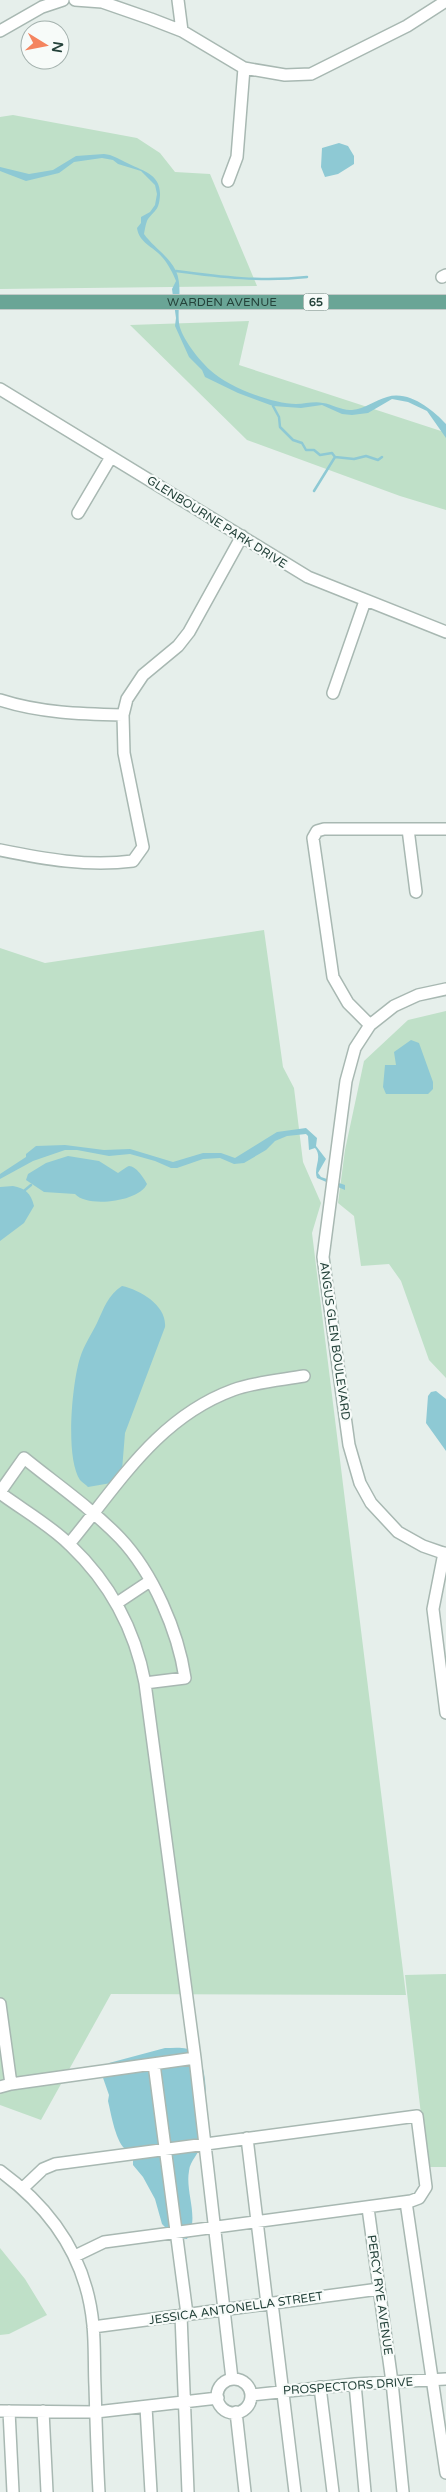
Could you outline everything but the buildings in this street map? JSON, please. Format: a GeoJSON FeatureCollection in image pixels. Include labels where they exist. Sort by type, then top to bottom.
{"type":"FeatureCollection","features":[{"type":"Feature","properties":{"kind":"main road","name":"WARDEN AVENUE"},"geometry":{"type":"LineString","coordinates":[[0,302],[446,302]]}},
{"type":"Feature","properties":{"kind":"street"},"geometry":{"type":"LineString","coordinates":[[0,31],[42,7],[63,0]]}},
{"type":"Feature","properties":{"kind":"street"},"geometry":{"type":"LineString","coordinates":[[75,0],[102,2],[182,31],[244,68],[285,75],[311,74],[407,26],[446,2]]}},
{"type":"Feature","properties":{"kind":"street"},"geometry":{"type":"LineString","coordinates":[[178,0],[182,31]]}},
{"type":"Feature","properties":{"kind":"street"},"geometry":{"type":"LineString","coordinates":[[228,181],[237,157],[244,68]]}},
{"type":"Feature","properties":{"kind":"street","name":"GLENBOURNE PARK DRIVE"},"geometry":{"type":"LineString","coordinates":[[0,389],[308,577],[446,632]]}},
{"type":"Feature","properties":{"kind":"street"},"geometry":{"type":"LineString","coordinates":[[78,513],[111,456]]}},
{"type":"Feature","properties":{"kind":"street"},"geometry":{"type":"LineString","coordinates":[[0,850],[58,862],[133,862],[143,847],[124,753],[122,716],[127,699],[143,675],[178,646],[188,632],[242,536]]}},
{"type":"Feature","properties":{"kind":"street"},"geometry":{"type":"LineString","coordinates":[[333,692],[365,601]]}},
{"type":"Feature","properties":{"kind":"street"},"geometry":{"type":"LineString","coordinates":[[0,700],[20,707],[63,713],[122,716]]}},
{"type":"Feature","properties":{"kind":"street"},"geometry":{"type":"LineString","coordinates":[[370,1025],[348,1003],[333,977],[313,838],[317,831],[324,829],[446,829]]}},
{"type":"Feature","properties":{"kind":"street"},"geometry":{"type":"LineString","coordinates":[[408,829],[416,892]]}},
{"type":"Feature","properties":{"kind":"street","name":"ANGUS GLEN BOULEVARD"},"geometry":{"type":"LineString","coordinates":[[445,1553],[410,1539],[389,1524],[371,1503],[353,1465],[323,1266],[329,1208],[349,1066],[355,1048],[370,1025],[387,1010],[406,1000],[446,989]]}},
{"type":"Feature","properties":{"kind":"street"},"geometry":{"type":"LineString","coordinates":[[69,1544],[136,1459],[163,1432],[191,1410],[234,1390],[304,1376]]}},
{"type":"Feature","properties":{"kind":"street"},"geometry":{"type":"LineString","coordinates":[[145,1683],[185,1678],[182,1659],[167,1612],[150,1580],[121,1539],[94,1514],[24,1458],[0,1492],[69,1544],[86,1561],[117,1602],[129,1629],[145,1683],[206,2144],[232,2379]]}},
{"type":"Feature","properties":{"kind":"street"},"geometry":{"type":"LineString","coordinates":[[445,1553],[434,1609],[444,1676],[446,1713]]}},
{"type":"Feature","properties":{"kind":"street"},"geometry":{"type":"LineString","coordinates":[[117,1602],[150,1580]]}},
{"type":"Feature","properties":{"kind":"street"},"geometry":{"type":"LineString","coordinates":[[0,2004],[12,2084]]}},
{"type":"Feature","properties":{"kind":"street"},"geometry":{"type":"LineString","coordinates":[[0,2087],[195,2058]]}},
{"type":"Feature","properties":{"kind":"street"},"geometry":{"type":"LineString","coordinates":[[154,2064],[184,2314],[184,2402],[188,2492]]}},
{"type":"Feature","properties":{"kind":"street"},"geometry":{"type":"LineString","coordinates":[[23,2188],[44,2169],[55,2164],[164,2148],[417,2116],[426,2187],[419,2198],[368,2208],[99,2243],[75,2256]]}},
{"type":"Feature","properties":{"kind":"street"},"geometry":{"type":"LineString","coordinates":[[247,2138],[283,2391],[295,2492]]}},
{"type":"Feature","properties":{"kind":"street"},"geometry":{"type":"LineString","coordinates":[[0,2171],[23,2188],[50,2216],[75,2256],[87,2291],[93,2327],[99,2492]]}},
{"type":"Feature","properties":{"kind":"street"},"geometry":{"type":"LineString","coordinates":[[406,2202],[431,2380],[443,2438],[446,2473]]}},
{"type":"Feature","properties":{"kind":"street","name":"PERCY RYE AVENUE"},"geometry":{"type":"LineString","coordinates":[[368,2208],[392,2382],[403,2492]]}},
{"type":"Feature","properties":{"kind":"street","name":"JESSICA ANTONELLA STREET"},"geometry":{"type":"LineString","coordinates":[[93,2327],[379,2289]]}},
{"type":"Feature","properties":{"kind":"street"},"geometry":{"type":"LineString","coordinates":[[232,2379],[243,2381],[251,2394],[245,2408],[236,2412],[226,2410],[218,2398],[221,2386],[232,2379]]}},
{"type":"Feature","properties":{"kind":"street","name":"PROSPECTORS DRIVE"},"geometry":{"type":"LineString","coordinates":[[251,2394],[355,2384],[446,2379]]}},
{"type":"Feature","properties":{"kind":"street"},"geometry":{"type":"LineString","coordinates":[[355,2384],[366,2492]]}},
{"type":"Feature","properties":{"kind":"street"},"geometry":{"type":"LineString","coordinates":[[320,2387],[333,2492]]}},
{"type":"Feature","properties":{"kind":"street"},"geometry":{"type":"LineString","coordinates":[[13,2492],[5,2411],[96,2412],[218,2398]]}},
{"type":"Feature","properties":{"kind":"street"},"geometry":{"type":"LineString","coordinates":[[146,2407],[151,2492]]}},
{"type":"Feature","properties":{"kind":"street"},"geometry":{"type":"LineString","coordinates":[[43,2411],[47,2492]]}},
{"type":"Feature","properties":{"kind":"street"},"geometry":{"type":"LineString","coordinates":[[236,2412],[244,2492]]}},
{"type":"Feature","properties":{"kind":"green space"},"geometry":{"type":"Polygon","coordinates":[[[13,115],[137,138],[160,153],[175,172],[210,174],[257,286],[0,289],[0,117],[13,115]]]}},
{"type":"Feature","properties":{"kind":"green space"},"geometry":{"type":"Polygon","coordinates":[[[249,321],[239,365],[441,431],[446,430],[446,510],[400,496],[247,440],[130,325],[249,321]]]}},
{"type":"Feature","properties":{"kind":"green space"},"geometry":{"type":"Polygon","coordinates":[[[264,930],[283,1067],[294,1088],[303,1162],[321,1203],[312,1233],[406,1995],[111,1994],[41,2120],[0,2105],[0,948],[45,963],[264,930]]]}},
{"type":"Feature","properties":{"kind":"green space"},"geometry":{"type":"Polygon","coordinates":[[[446,1011],[446,1378],[429,1360],[401,1281],[389,1264],[361,1266],[354,1216],[338,1203],[345,1150],[364,1061],[408,1020],[446,1011]]]}},
{"type":"Feature","properties":{"kind":"green space"},"geometry":{"type":"Polygon","coordinates":[[[446,1974],[446,2167],[427,2167],[405,1975],[446,1974]]]}},
{"type":"Feature","properties":{"kind":"green space"},"geometry":{"type":"Polygon","coordinates":[[[0,2248],[25,2279],[47,2315],[9,2334],[0,2335],[0,2248]]]}},
{"type":"Feature","properties":{"kind":"water"},"geometry":{"type":"Polygon","coordinates":[[[339,143],[348,146],[354,156],[354,164],[338,174],[325,177],[321,167],[322,148],[339,143]]]}},
{"type":"Feature","properties":{"kind":"water"},"geometry":{"type":"Polygon","coordinates":[[[104,154],[115,157],[146,172],[156,180],[159,186],[159,203],[156,210],[147,220],[144,234],[169,260],[176,271],[179,284],[180,329],[192,349],[210,370],[239,388],[263,398],[286,403],[320,402],[352,410],[387,397],[404,396],[427,407],[446,424],[446,438],[427,411],[408,402],[392,399],[368,413],[352,415],[342,414],[322,405],[301,408],[273,406],[238,393],[205,377],[202,370],[189,357],[175,326],[176,318],[172,289],[176,281],[174,275],[159,253],[144,241],[138,233],[137,228],[141,223],[141,217],[150,212],[155,205],[157,194],[155,185],[141,171],[118,164],[113,160],[102,158],[74,162],[59,173],[26,181],[0,171],[0,167],[29,174],[53,170],[76,156],[104,154]]]}},
{"type":"Feature","properties":{"kind":"water"},"geometry":{"type":"Polygon","coordinates":[[[411,1040],[419,1043],[433,1082],[433,1089],[428,1094],[386,1094],[383,1087],[385,1065],[396,1065],[394,1052],[411,1040]]]}},
{"type":"Feature","properties":{"kind":"water"},"geometry":{"type":"Polygon","coordinates":[[[306,1128],[317,1138],[316,1146],[326,1159],[318,1173],[321,1177],[345,1185],[345,1190],[317,1178],[317,1151],[315,1148],[309,1150],[308,1136],[306,1134],[287,1136],[275,1141],[266,1150],[244,1163],[234,1164],[220,1158],[203,1159],[177,1168],[171,1168],[130,1154],[109,1156],[77,1150],[65,1150],[33,1161],[0,1179],[0,1174],[26,1157],[26,1154],[36,1146],[65,1145],[104,1150],[130,1149],[173,1162],[203,1153],[221,1153],[235,1158],[277,1132],[306,1128]]]}},
{"type":"Feature","properties":{"kind":"water"},"geometry":{"type":"Polygon","coordinates":[[[68,1156],[99,1161],[118,1173],[129,1166],[132,1167],[140,1173],[147,1184],[142,1190],[124,1199],[101,1202],[90,1201],[75,1194],[44,1192],[26,1180],[28,1174],[46,1163],[68,1156]]]}},
{"type":"Feature","properties":{"kind":"water"},"geometry":{"type":"Polygon","coordinates":[[[13,1186],[27,1192],[34,1206],[24,1223],[0,1241],[0,1187],[13,1186]]]}},
{"type":"Feature","properties":{"kind":"water"},"geometry":{"type":"Polygon","coordinates":[[[122,1286],[137,1291],[151,1300],[162,1312],[165,1319],[165,1327],[125,1433],[122,1470],[111,1483],[88,1487],[80,1480],[75,1469],[71,1438],[71,1420],[77,1370],[86,1344],[107,1302],[113,1293],[122,1286]]]}},
{"type":"Feature","properties":{"kind":"water"},"geometry":{"type":"Polygon","coordinates":[[[436,1391],[446,1399],[446,1451],[426,1423],[428,1396],[431,1392],[436,1391]]]}},
{"type":"Feature","properties":{"kind":"water"},"geometry":{"type":"Polygon","coordinates":[[[165,2048],[185,2048],[195,2053],[200,2060],[205,2083],[206,2110],[202,2143],[191,2163],[188,2179],[192,2223],[187,2239],[175,2237],[162,2224],[155,2199],[143,2177],[133,2165],[133,2160],[127,2154],[127,2150],[123,2147],[117,2135],[108,2101],[109,2095],[102,2075],[109,2063],[165,2048]]]}},
{"type":"Feature","properties":{"kind":"waterway"},"geometry":{"type":"LineString","coordinates":[[176,271],[257,279],[307,277]]}},
{"type":"Feature","properties":{"kind":"waterway"},"geometry":{"type":"LineString","coordinates":[[273,406],[279,417],[280,427],[293,440],[302,443],[306,450],[314,450],[320,455],[332,453],[335,457],[354,459],[366,456],[378,460],[382,457]]}},
{"type":"Feature","properties":{"kind":"waterway"},"geometry":{"type":"LineString","coordinates":[[314,491],[335,457]]}},
{"type":"Feature","properties":{"kind":"waterway"},"geometry":{"type":"LineString","coordinates":[[25,1190],[31,1185]]}}]}
